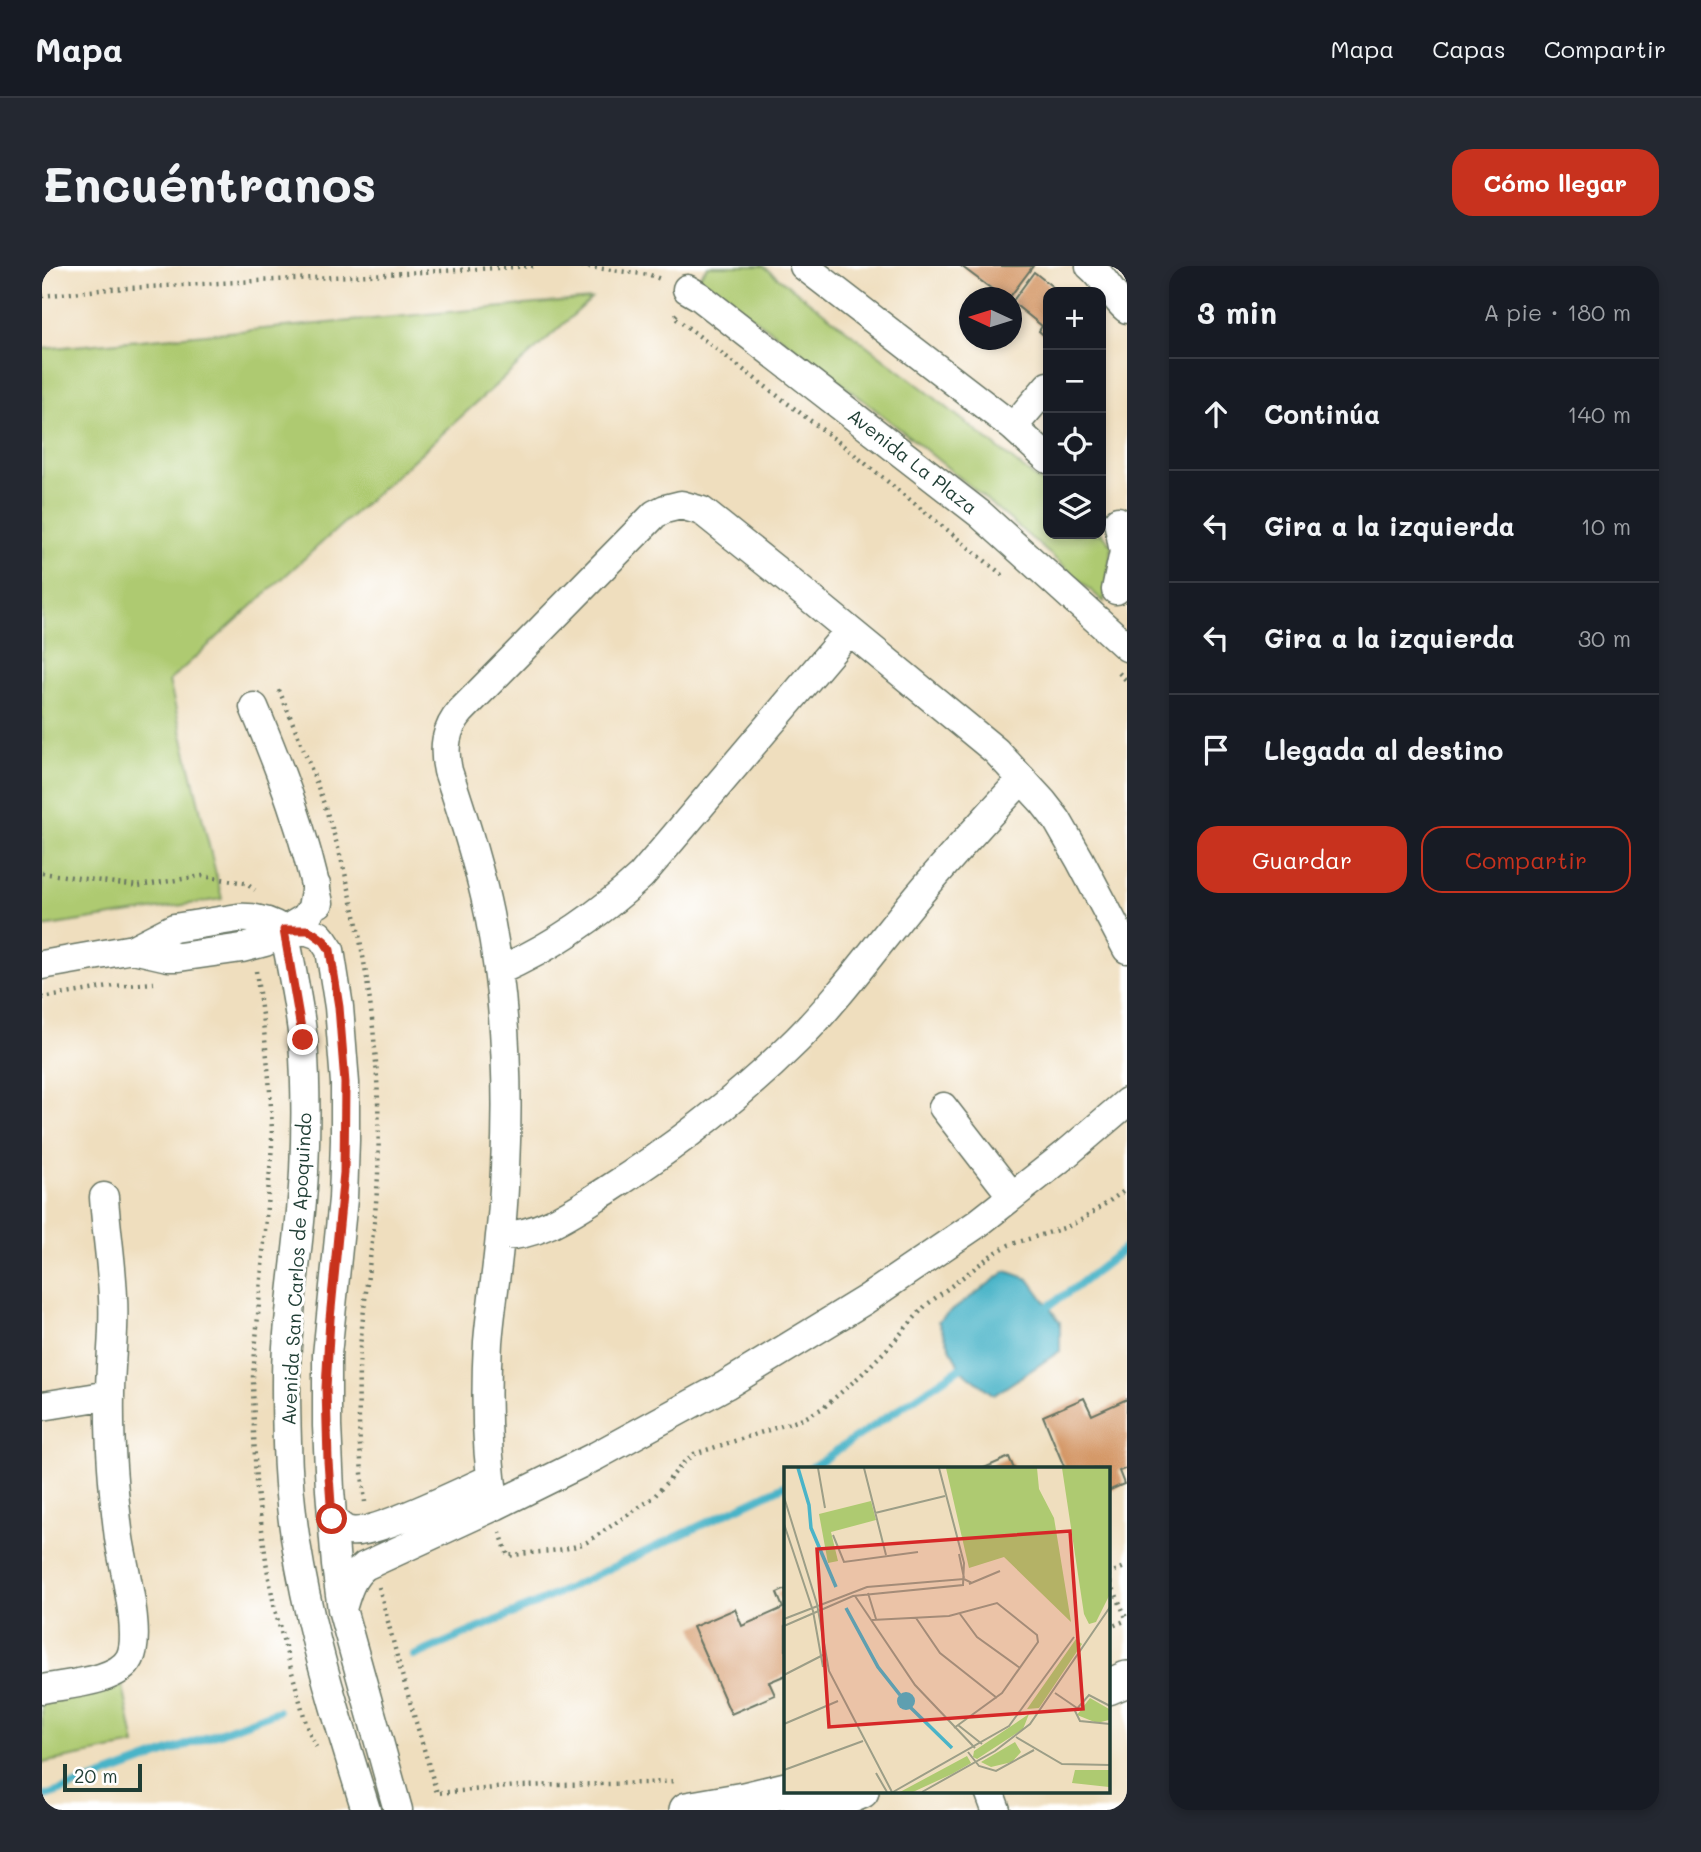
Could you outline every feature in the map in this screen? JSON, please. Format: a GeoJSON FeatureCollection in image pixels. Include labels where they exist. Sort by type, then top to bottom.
{"type":"FeatureCollection","features":[{"type":"Feature","properties":{"kind":"main road"},"geometry":{"type":"LineString","coordinates":[[1110,1660],[1127,1653]]}},
{"type":"Feature","properties":{"kind":"main road"},"geometry":{"type":"LineString","coordinates":[[1110,1687],[1127,1679]]}},
{"type":"Feature","properties":{"kind":"main road"},"geometry":{"type":"LineString","coordinates":[[685,1803],[744,1800],[784,1790]]}},
{"type":"Feature","properties":{"kind":"main road"},"geometry":{"type":"LineString","coordinates":[[802,1810],[835,1802],[859,1792]]}},
{"type":"Feature","properties":{"kind":"street"},"geometry":{"type":"LineString","coordinates":[[804,266],[1013,427],[1043,454]]}},
{"type":"Feature","properties":{"kind":"street"},"geometry":{"type":"LineString","coordinates":[[1090,266],[1109,286],[1114,308]]}},
{"type":"Feature","properties":{"kind":"street","name":"Avenida La Plaza"},"geometry":{"type":"LineString","coordinates":[[693,292],[980,514],[1120,651]]}},
{"type":"Feature","properties":{"kind":"street"},"geometry":{"type":"LineString","coordinates":[[1013,427],[1043,392]]}},
{"type":"Feature","properties":{"kind":"street"},"geometry":{"type":"LineString","coordinates":[[495,1505],[488,1438],[488,1354],[505,1166],[506,1081],[498,971],[478,868],[445,757],[448,731],[461,711],[655,514],[681,505],[702,512],[996,751],[1043,802],[1067,837],[1127,949]]}},
{"type":"Feature","properties":{"kind":"street"},"geometry":{"type":"LineString","coordinates":[[1115,518],[1124,552],[1121,585],[1113,599],[1112,608],[1120,651]]}},
{"type":"Feature","properties":{"kind":"street"},"geometry":{"type":"LineString","coordinates":[[498,971],[550,944],[606,906],[641,876],[849,631]]}},
{"type":"Feature","properties":{"kind":"street","name":"Avenida San Carlos de Apoquindo"},"geometry":{"type":"LineString","coordinates":[[254,707],[302,831],[330,950],[339,1007],[345,1083],[344,1173],[326,1388],[332,1519],[342,1609],[398,1810]]}},
{"type":"Feature","properties":{"kind":"street"},"geometry":{"type":"LineString","coordinates":[[500,1236],[523,1234],[564,1217],[663,1153],[728,1105],[813,1023],[942,868],[1022,779]]}},
{"type":"Feature","properties":{"kind":"street"},"geometry":{"type":"LineString","coordinates":[[42,965],[133,949],[179,957],[252,946],[265,942],[309,913],[315,899],[316,885]]}},
{"type":"Feature","properties":{"kind":"street"},"geometry":{"type":"LineString","coordinates":[[284,930],[308,930],[324,941],[330,950]]}},
{"type":"Feature","properties":{"kind":"street","name":"Avenida San Carlos de Apoquindo"},"geometry":{"type":"LineString","coordinates":[[284,930],[303,1040],[305,1101],[303,1192],[290,1312],[286,1380],[287,1446],[293,1520],[317,1643],[366,1810]]}},
{"type":"Feature","properties":{"kind":"street"},"geometry":{"type":"LineString","coordinates":[[342,1609],[348,1588],[365,1566],[596,1456],[726,1385],[907,1273],[977,1224],[1127,1102]]}},
{"type":"Feature","properties":{"kind":"street"},"geometry":{"type":"LineString","coordinates":[[943,1107],[1012,1196]]}},
{"type":"Feature","properties":{"kind":"street"},"geometry":{"type":"LineString","coordinates":[[42,1689],[115,1673],[129,1661],[135,1634],[115,1502],[110,1395],[113,1298],[104,1197]]}},
{"type":"Feature","properties":{"kind":"street"},"geometry":{"type":"LineString","coordinates":[[42,1406],[110,1395]]}},
{"type":"Feature","properties":{"kind":"street"},"geometry":{"type":"LineString","coordinates":[[332,1519],[343,1529],[364,1531],[495,1505]]}},
{"type":"Feature","properties":{"kind":"street"},"geometry":{"type":"LineString","coordinates":[[989,1792],[996,1810]]}},
{"type":"Feature","properties":{"kind":"path"},"geometry":{"type":"LineString","coordinates":[[42,296],[534,266]]}},
{"type":"Feature","properties":{"kind":"path"},"geometry":{"type":"LineString","coordinates":[[581,266],[650,275],[693,292],[674,317],[845,447],[1010,580]]}},
{"type":"Feature","properties":{"kind":"path"},"geometry":{"type":"LineString","coordinates":[[1120,651],[1127,681]]}},
{"type":"Feature","properties":{"kind":"path"},"geometry":{"type":"LineString","coordinates":[[42,873],[138,886],[202,876],[245,883],[268,901],[284,930]]}},
{"type":"Feature","properties":{"kind":"path"},"geometry":{"type":"LineString","coordinates":[[42,998],[160,982]]}},
{"type":"Feature","properties":{"kind":"path"},"geometry":{"type":"LineString","coordinates":[[495,1505],[508,1556],[579,1546],[653,1498],[694,1454],[803,1419],[823,1408],[860,1376],[925,1306],[993,1254],[1009,1245],[1075,1223],[1127,1189]]}},
{"type":"Feature","properties":{"kind":"path"},"geometry":{"type":"LineString","coordinates":[[1110,1574],[1127,1566]]}},
{"type":"Feature","properties":{"kind":"path"},"geometry":{"type":"LineString","coordinates":[[1110,1580],[1127,1620],[1110,1627]]}},
{"type":"Feature","properties":{"kind":"path"},"geometry":{"type":"LineString","coordinates":[[437,1793],[519,1786],[647,1783],[685,1803]]}},
{"type":"Feature","properties":{"kind":"green space"},"geometry":{"type":"Polygon","coordinates":[[[708,266],[763,266],[1043,484],[1043,539],[1106,538],[1112,546],[1104,602],[999,510],[891,422],[698,278],[708,266]]]}},
{"type":"Feature","properties":{"kind":"green space"},"geometry":{"type":"Polygon","coordinates":[[[591,299],[169,681],[222,899],[42,927],[42,349],[591,299]]]}},
{"type":"Feature","properties":{"kind":"green space"},"geometry":{"type":"Polygon","coordinates":[[[123,1686],[135,1745],[42,1763],[42,1701],[123,1686]]]}},
{"type":"Feature","properties":{"kind":"water"},"geometry":{"type":"Polygon","coordinates":[[[1006,1271],[1029,1279],[1060,1322],[1060,1351],[994,1395],[960,1369],[938,1321],[1006,1271]]]}},
{"type":"Feature","properties":{"kind":"building"},"geometry":{"type":"Polygon","coordinates":[[[961,266],[1033,266],[1017,287],[989,287],[961,266]]]}},
{"type":"Feature","properties":{"kind":"building"},"geometry":{"type":"Polygon","coordinates":[[[1034,272],[1053,287],[1043,287],[1043,335],[1039,331],[1042,326],[1022,310],[1022,288],[1034,272]]]}},
{"type":"Feature","properties":{"kind":"building"},"geometry":{"type":"Polygon","coordinates":[[[1084,1398],[1092,1415],[1127,1399],[1127,1468],[1119,1471],[1124,1484],[1110,1490],[1110,1467],[1064,1467],[1043,1416],[1084,1398]]]}},
{"type":"Feature","properties":{"kind":"building"},"geometry":{"type":"Polygon","coordinates":[[[1009,1457],[1013,1467],[986,1467],[1009,1457]]]}},
{"type":"Feature","properties":{"kind":"building"},"geometry":{"type":"Polygon","coordinates":[[[784,1590],[784,1676],[769,1682],[775,1695],[731,1714],[693,1627],[735,1609],[742,1626],[783,1608],[777,1593],[784,1590]]]}},
{"type":"Feature","properties":{"kind":"waterway"},"geometry":{"type":"LineString","coordinates":[[1040,1312],[1127,1247]]}},
{"type":"Feature","properties":{"kind":"waterway"},"geometry":{"type":"LineString","coordinates":[[812,1467],[966,1364]]}},
{"type":"Feature","properties":{"kind":"waterway"},"geometry":{"type":"LineString","coordinates":[[414,1656],[537,1603],[784,1486]]}},
{"type":"Feature","properties":{"kind":"waterway"},"geometry":{"type":"LineString","coordinates":[[42,1797],[278,1711]]}},
{"type":"Feature","properties":{"kind":"route"},"geometry":{"type":"LineString","coordinates":[[303,1040],[284,930],[308,930],[319,935],[324,941],[330,950],[339,1007],[345,1083],[344,1173],[326,1388],[332,1519]]}}]}
